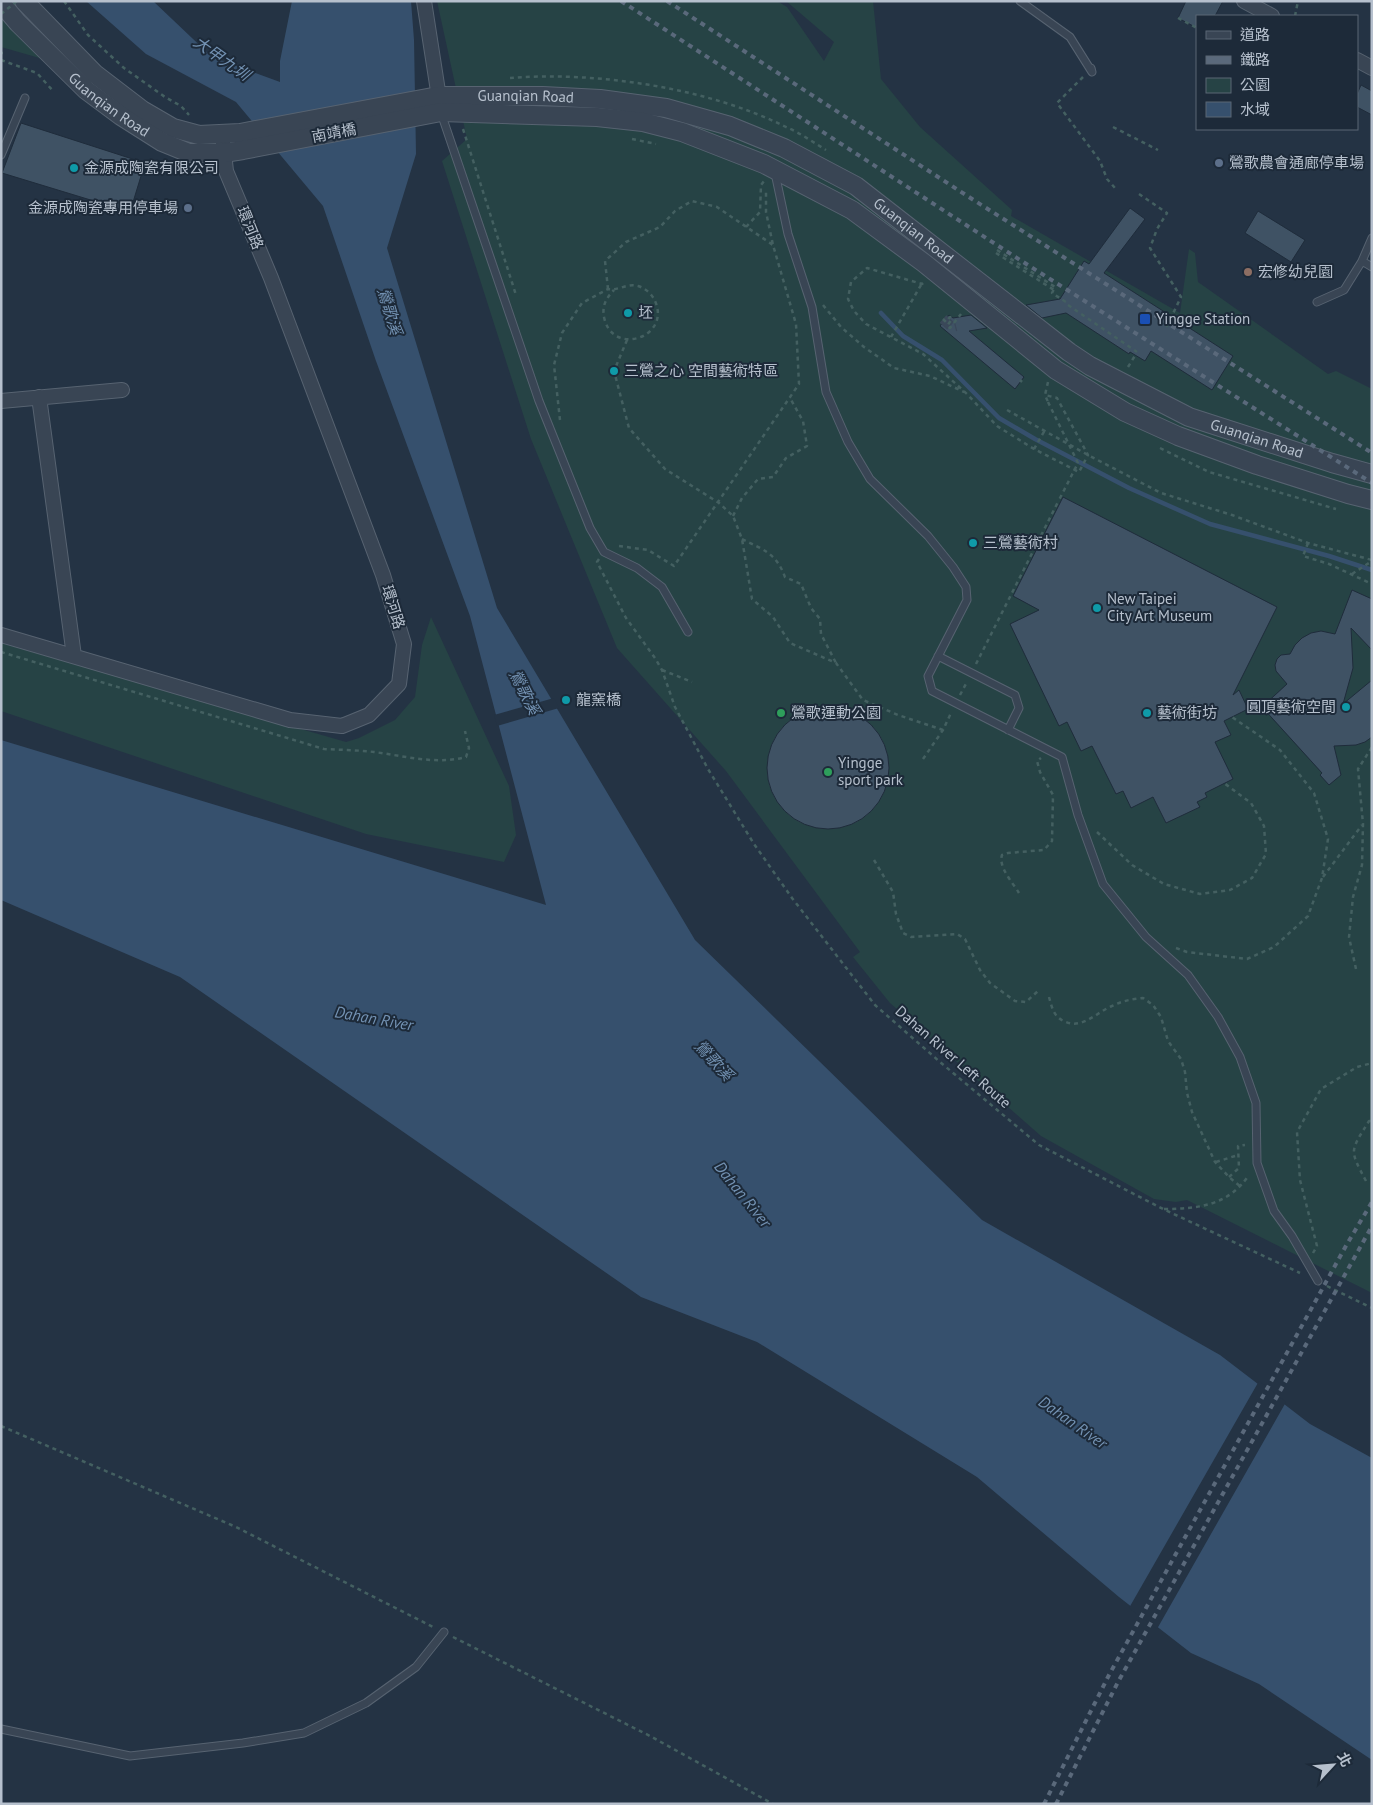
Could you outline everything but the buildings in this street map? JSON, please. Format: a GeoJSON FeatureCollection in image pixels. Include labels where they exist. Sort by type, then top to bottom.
{"type":"FeatureCollection","features":[{"type":"Feature","properties":{"kind":"street","name":"Guanqian Road"},"geometry":{"type":"LineString","coordinates":[[24,1],[95,74],[142,110],[173,128],[199,134],[222,134],[241,142]]}},
{"type":"Feature","properties":{"kind":"street"},"geometry":{"type":"LineString","coordinates":[[424,1],[431,105]]}},
{"type":"Feature","properties":{"kind":"street"},"geometry":{"type":"LineString","coordinates":[[1244,1],[1270,15]]}},
{"type":"Feature","properties":{"kind":"street","name":"Guanqian Road"},"geometry":{"type":"LineString","coordinates":[[1,3],[18,23],[86,90],[121,116],[162,142],[189,153],[224,153],[241,142]]}},
{"type":"Feature","properties":{"kind":"street"},"geometry":{"type":"LineString","coordinates":[[1358,61],[1372,68]]}},
{"type":"Feature","properties":{"kind":"street","name":"Guanqian Road"},"geometry":{"type":"LineString","coordinates":[[431,105],[543,96],[600,99],[666,108],[730,126],[784,148],[856,186],[1069,352],[1090,366],[1189,417],[1372,474]]}},
{"type":"Feature","properties":{"kind":"street","name":"Guanqian Road"},"geometry":{"type":"LineString","coordinates":[[431,105],[643,122],[682,132],[774,170],[852,210],[924,263],[1056,370],[1125,412],[1178,436],[1257,465],[1372,500]]}},
{"type":"Feature","properties":{"kind":"street","name":"南靖橋"},"geometry":{"type":"LineString","coordinates":[[241,142],[431,105]]}},
{"type":"Feature","properties":{"kind":"street","name":"環河路"},"geometry":{"type":"LineString","coordinates":[[1,635],[290,720],[342,726],[369,714],[399,684],[404,644],[383,575],[271,278],[226,170],[222,134]]}},
{"type":"Feature","properties":{"kind":"street"},"geometry":{"type":"LineString","coordinates":[[1,401],[122,390]]}},
{"type":"Feature","properties":{"kind":"street"},"geometry":{"type":"LineString","coordinates":[[39,397],[74,656]]}},
{"type":"Feature","properties":{"kind":"lane"},"geometry":{"type":"LineString","coordinates":[[1020,1],[1070,36],[1092,72],[1091,68]]}},
{"type":"Feature","properties":{"kind":"lane"},"geometry":{"type":"LineString","coordinates":[[1,155],[25,98]]}},
{"type":"Feature","properties":{"kind":"lane"},"geometry":{"type":"LineString","coordinates":[[431,105],[539,401],[590,528],[604,552],[637,568],[662,587],[688,632]]}},
{"type":"Feature","properties":{"kind":"lane"},"geometry":{"type":"LineString","coordinates":[[774,170],[788,234],[812,307],[826,392],[848,442],[870,478],[928,536],[954,567],[966,587],[967,600],[928,676],[932,691],[1062,757],[1078,815],[1103,884],[1146,937],[1188,975],[1218,1017],[1240,1057],[1256,1103],[1257,1163],[1274,1211],[1292,1236],[1318,1281]]}},
{"type":"Feature","properties":{"kind":"lane"},"geometry":{"type":"LineString","coordinates":[[1317,302],[1344,290],[1362,261],[1372,238]]}},
{"type":"Feature","properties":{"kind":"lane"},"geometry":{"type":"LineString","coordinates":[[1362,261],[1372,267]]}},
{"type":"Feature","properties":{"kind":"lane"},"geometry":{"type":"LineString","coordinates":[[938,656],[1015,695],[1019,708],[1008,730]]}},
{"type":"Feature","properties":{"kind":"lane"},"geometry":{"type":"LineString","coordinates":[[1,1729],[130,1756],[243,1743],[304,1733],[366,1703],[416,1667],[444,1632]]}},
{"type":"Feature","properties":{"kind":"path"},"geometry":{"type":"LineString","coordinates":[[1,14],[17,1]]}},
{"type":"Feature","properties":{"kind":"path"},"geometry":{"type":"LineString","coordinates":[[64,1],[88,35],[124,68],[181,106],[190,116]]}},
{"type":"Feature","properties":{"kind":"path"},"geometry":{"type":"LineString","coordinates":[[1295,15],[1298,1]]}},
{"type":"Feature","properties":{"kind":"path"},"geometry":{"type":"LineString","coordinates":[[1178,18],[1196,27]]}},
{"type":"Feature","properties":{"kind":"path"},"geometry":{"type":"LineString","coordinates":[[1,60],[36,73],[54,92]]}},
{"type":"Feature","properties":{"kind":"path"},"geometry":{"type":"LineString","coordinates":[[1091,68],[1057,103],[1100,161],[1107,179],[1115,188]]}},
{"type":"Feature","properties":{"kind":"path"},"geometry":{"type":"LineString","coordinates":[[1113,128],[1158,150]]}},
{"type":"Feature","properties":{"kind":"path"},"geometry":{"type":"LineString","coordinates":[[472,129],[462,129],[518,299]]}},
{"type":"Feature","properties":{"kind":"path"},"geometry":{"type":"LineString","coordinates":[[627,138],[663,145]]}},
{"type":"Feature","properties":{"kind":"path"},"geometry":{"type":"LineString","coordinates":[[604,552],[612,545],[648,550],[674,566],[800,384],[796,324],[773,245],[766,212],[766,177],[761,185],[760,212],[746,227]]}},
{"type":"Feature","properties":{"kind":"path"},"geometry":{"type":"LineString","coordinates":[[1139,194],[1167,213],[1157,229],[1150,248],[1181,297],[1167,326],[1157,319]]}},
{"type":"Feature","properties":{"kind":"path"},"geometry":{"type":"LineString","coordinates":[[608,288],[605,261],[626,242],[660,227],[675,211],[692,201],[717,207],[773,245]]}},
{"type":"Feature","properties":{"kind":"path"},"geometry":{"type":"LineString","coordinates":[[997,252],[1054,290],[1052,293],[1137,353],[1126,370]]}},
{"type":"Feature","properties":{"kind":"path"},"geometry":{"type":"LineString","coordinates":[[923,283],[866,268],[851,282],[848,299],[854,311],[866,324],[923,354],[967,394],[997,426],[1034,449],[1079,472],[1088,455]]}},
{"type":"Feature","properties":{"kind":"path"},"geometry":{"type":"LineString","coordinates":[[916,276],[923,283]]}},
{"type":"Feature","properties":{"kind":"path"},"geometry":{"type":"LineString","coordinates":[[891,338],[923,283]]}},
{"type":"Feature","properties":{"kind":"path"},"geometry":{"type":"LineString","coordinates":[[631,284],[640,286],[653,297],[657,305],[658,314],[652,330],[645,336],[627,340],[610,332],[605,324],[603,314],[604,305],[614,290],[631,284]]}},
{"type":"Feature","properties":{"kind":"path"},"geometry":{"type":"LineString","coordinates":[[555,411],[559,420],[554,365],[562,333],[582,303],[608,288],[614,290]]}},
{"type":"Feature","properties":{"kind":"path"},"geometry":{"type":"LineString","coordinates":[[943,319],[946,322],[950,317],[952,319],[947,326],[950,328],[961,314]]}},
{"type":"Feature","properties":{"kind":"path"},"geometry":{"type":"LineString","coordinates":[[841,327],[864,347],[894,368],[930,376],[967,394]]}},
{"type":"Feature","properties":{"kind":"path"},"geometry":{"type":"LineString","coordinates":[[627,340],[614,371],[629,428],[665,469],[719,503],[733,516],[742,539],[752,599],[773,617],[790,644],[836,663]]}},
{"type":"Feature","properties":{"kind":"path"},"geometry":{"type":"LineString","coordinates":[[923,759],[943,730],[1078,463],[1045,395],[1048,381]]}},
{"type":"Feature","properties":{"kind":"path"},"geometry":{"type":"LineString","coordinates":[[1045,395],[1057,398],[1088,455]]}},
{"type":"Feature","properties":{"kind":"path"},"geometry":{"type":"LineString","coordinates":[[733,516],[742,498],[758,479],[773,477],[786,458],[807,446],[803,420],[790,398]]}},
{"type":"Feature","properties":{"kind":"path"},"geometry":{"type":"LineString","coordinates":[[1007,410],[1161,494],[1232,515],[1308,543],[1372,560]]}},
{"type":"Feature","properties":{"kind":"path"},"geometry":{"type":"LineString","coordinates":[[1034,449],[1045,430]]}},
{"type":"Feature","properties":{"kind":"path"},"geometry":{"type":"LineString","coordinates":[[742,539],[770,552],[780,563],[785,577],[801,584],[811,608],[820,618],[820,634],[836,663],[863,700],[898,715],[943,730]]}},
{"type":"Feature","properties":{"kind":"path"},"geometry":{"type":"LineString","coordinates":[[1308,543],[1303,556],[1329,564],[1372,584]]}},
{"type":"Feature","properties":{"kind":"path","name":"Dahan River Left Route"},"geometry":{"type":"LineString","coordinates":[[604,552],[597,562],[626,618],[662,670],[675,707],[708,769],[754,844],[792,898],[875,1005],[1039,1144],[1163,1209],[1372,1308]]}},
{"type":"Feature","properties":{"kind":"path"},"geometry":{"type":"LineString","coordinates":[[1352,574],[1372,560]]}},
{"type":"Feature","properties":{"kind":"path"},"geometry":{"type":"LineString","coordinates":[[662,670],[692,682]]}},
{"type":"Feature","properties":{"kind":"path"},"geometry":{"type":"LineString","coordinates":[[1171,946],[1187,952],[1247,959],[1274,947],[1308,916],[1322,878],[1328,838],[1314,793],[1280,750],[1232,717]]}},
{"type":"Feature","properties":{"kind":"path"},"geometry":{"type":"LineString","coordinates":[[1356,969],[1348,937],[1353,897],[1362,865],[1363,824],[1358,769],[1372,747]]}},
{"type":"Feature","properties":{"kind":"path"},"geometry":{"type":"LineString","coordinates":[[1019,893],[1000,859],[1002,855],[1008,853],[1044,850],[1052,841],[1054,795],[1040,772],[1037,761],[1050,751]]}},
{"type":"Feature","properties":{"kind":"path"},"geometry":{"type":"LineString","coordinates":[[1078,815],[1132,865],[1164,884],[1200,894],[1230,890],[1252,878],[1266,854],[1264,826],[1251,803],[1224,783]]}},
{"type":"Feature","properties":{"kind":"path"},"geometry":{"type":"LineString","coordinates":[[1322,878],[1363,824]]}},
{"type":"Feature","properties":{"kind":"path"},"geometry":{"type":"LineString","coordinates":[[874,860],[892,892],[902,932],[911,937],[957,934],[965,939],[980,970],[990,983],[1015,1001],[1026,1002],[1038,991]]}},
{"type":"Feature","properties":{"kind":"path"},"geometry":{"type":"LineString","coordinates":[[1049,997],[1052,1010],[1060,1020],[1072,1025],[1084,1022],[1111,1006],[1131,999],[1143,998],[1153,1005],[1161,1017],[1168,1041],[1181,1060],[1192,1112],[1215,1162],[1241,1187]]}},
{"type":"Feature","properties":{"kind":"path"},"geometry":{"type":"LineString","coordinates":[[1308,1265],[1317,1246],[1300,1180],[1297,1132],[1321,1089],[1357,1067],[1372,1063]]}},
{"type":"Feature","properties":{"kind":"path"},"geometry":{"type":"LineString","coordinates":[[1366,1181],[1354,1158],[1354,1146],[1369,1122],[1372,1121]]}},
{"type":"Feature","properties":{"kind":"path"},"geometry":{"type":"LineString","coordinates":[[1229,1177],[1238,1168],[1238,1146],[1257,1143]]}},
{"type":"Feature","properties":{"kind":"path"},"geometry":{"type":"LineString","coordinates":[[1215,1162],[1238,1155]]}},
{"type":"Feature","properties":{"kind":"path"},"geometry":{"type":"LineString","coordinates":[[1163,1209],[1191,1209],[1228,1198],[1241,1187],[1257,1163]]}},
{"type":"Feature","properties":{"kind":"path"},"geometry":{"type":"LineString","coordinates":[[1,1426],[236,1527],[650,1736],[773,1804]]}},
{"type":"Feature","properties":{"kind":"green space","name":"三鶯藝術村"},"geometry":{"type":"Polygon","coordinates":[[[437,1],[777,1],[787,7],[824,61],[834,42],[786,1],[873,1],[881,79],[920,127],[1012,210],[1011,216],[1180,313],[1189,249],[1195,253],[1198,282],[1328,374],[1336,371],[1372,389],[1372,1293],[1187,1200],[1176,1202],[1154,1199],[1041,1136],[890,1003],[853,957],[860,952],[726,771],[617,648],[531,439],[442,161],[467,139],[437,1]]]}},
{"type":"Feature","properties":{"kind":"green space"},"geometry":{"type":"Polygon","coordinates":[[[1,15],[43,59],[1,47],[1,15]]]}},
{"type":"Feature","properties":{"kind":"green space"},"geometry":{"type":"Polygon","coordinates":[[[431,617],[509,786],[516,835],[504,862],[366,834],[1,711],[1,643],[346,742],[359,738],[395,720],[415,697],[422,645],[431,617]]]}},
{"type":"Feature","properties":{"kind":"water"},"geometry":{"type":"Polygon","coordinates":[[[86,1],[153,1],[212,57],[280,82],[280,61],[292,1],[411,1],[414,40],[416,154],[387,248],[497,608],[695,940],[982,1220],[1220,1355],[1310,1424],[1372,1458],[1372,1760],[1259,1684],[1191,1653],[1119,1597],[977,1477],[757,1342],[641,1297],[180,977],[1,900],[1,740],[546,905],[470,616],[376,361],[323,206],[236,102],[146,54],[86,1]]]}},
{"type":"Feature","properties":{"kind":"pier"},"geometry":{"type":"Polygon","coordinates":[[[554,698],[559,708],[497,726],[494,715],[554,698]]]}},
{"type":"Feature","properties":{"kind":"pier"},"geometry":{"type":"Polygon","coordinates":[[[1259,1381],[1286,1402],[1157,1629],[1129,1608],[1259,1381]]]}},
{"type":"Feature","properties":{"kind":"waterway"},"geometry":{"type":"LineString","coordinates":[[881,313],[903,336],[942,360],[999,418],[1035,439],[1129,488],[1210,524],[1329,556],[1372,570]]}},
{"type":"Feature","properties":{"kind":"tunnel"},"geometry":{"type":"LineString","coordinates":[[943,319],[952,327],[956,326]]}},
{"type":"Feature","properties":{"kind":"railway"},"geometry":{"type":"LineString","coordinates":[[621,1],[1020,260],[1372,483]]}},
{"type":"Feature","properties":{"kind":"railway"},"geometry":{"type":"LineString","coordinates":[[667,1],[972,199],[1372,453]]}},
{"type":"Feature","properties":{"kind":"railway"},"geometry":{"type":"LineString","coordinates":[[1044,1804],[1109,1675],[1372,1202]]}},
{"type":"Feature","properties":{"kind":"railway"},"geometry":{"type":"LineString","coordinates":[[1056,1804],[1118,1682],[1372,1226]]}},
{"type":"Feature","properties":{"kind":"place","name":"鶯歌農會通廊停車場"},"geometry":{"type":"Point","coordinates":[1219,163]}},
{"type":"Feature","properties":{"kind":"place","name":"金源成陶瓷有限公司"},"geometry":{"type":"Point","coordinates":[74,168]}},
{"type":"Feature","properties":{"kind":"place","name":"金源成陶瓷專用停車場"},"geometry":{"type":"Point","coordinates":[188,208]}},
{"type":"Feature","properties":{"kind":"place","name":"宏修幼兒園"},"geometry":{"type":"Point","coordinates":[1248,272]}},
{"type":"Feature","properties":{"kind":"place","name":"坯"},"geometry":{"type":"Point","coordinates":[628,313]}},
{"type":"Feature","properties":{"kind":"place","name":"Yingge Station"},"geometry":{"type":"Point","coordinates":[1145,319]}},
{"type":"Feature","properties":{"kind":"place","name":"三鶯之心 空間藝術特區"},"geometry":{"type":"Point","coordinates":[614,371]}},
{"type":"Feature","properties":{"kind":"place","name":"三鶯藝術村"},"geometry":{"type":"Point","coordinates":[973,543]}},
{"type":"Feature","properties":{"kind":"place","name":"New Taipei City Art Museum"},"geometry":{"type":"Point","coordinates":[1097,608]}},
{"type":"Feature","properties":{"kind":"place","name":"龍窯橋"},"geometry":{"type":"Point","coordinates":[566,700]}},
{"type":"Feature","properties":{"kind":"place","name":"圓頂藝術空間"},"geometry":{"type":"Point","coordinates":[1346,707]}},
{"type":"Feature","properties":{"kind":"place","name":"鶯歌運動公園"},"geometry":{"type":"Point","coordinates":[781,713]}},
{"type":"Feature","properties":{"kind":"place","name":"藝術街坊"},"geometry":{"type":"Point","coordinates":[1147,713]}},
{"type":"Feature","properties":{"kind":"place","name":"Yingge sport park"},"geometry":{"type":"Point","coordinates":[828,772]}},
{"type":"Feature","properties":{"kind":"water label","name":"大甲九圳"},"geometry":{"type":"Point","coordinates":[222,58]}},
{"type":"Feature","properties":{"kind":"water label","name":"鶯歌溪"},"geometry":{"type":"Point","coordinates":[390,311]}},
{"type":"Feature","properties":{"kind":"water label","name":"鶯歌溪"},"geometry":{"type":"Point","coordinates":[525,692]}},
{"type":"Feature","properties":{"kind":"water label","name":"Dahan River"},"geometry":{"type":"Point","coordinates":[374,1018]}},
{"type":"Feature","properties":{"kind":"water label","name":"鶯歌溪"},"geometry":{"type":"Point","coordinates":[714,1060]}},
{"type":"Feature","properties":{"kind":"water label","name":"Dahan River"},"geometry":{"type":"Point","coordinates":[743,1194]}},
{"type":"Feature","properties":{"kind":"water label","name":"Dahan River"},"geometry":{"type":"Point","coordinates":[1073,1422]}}]}
